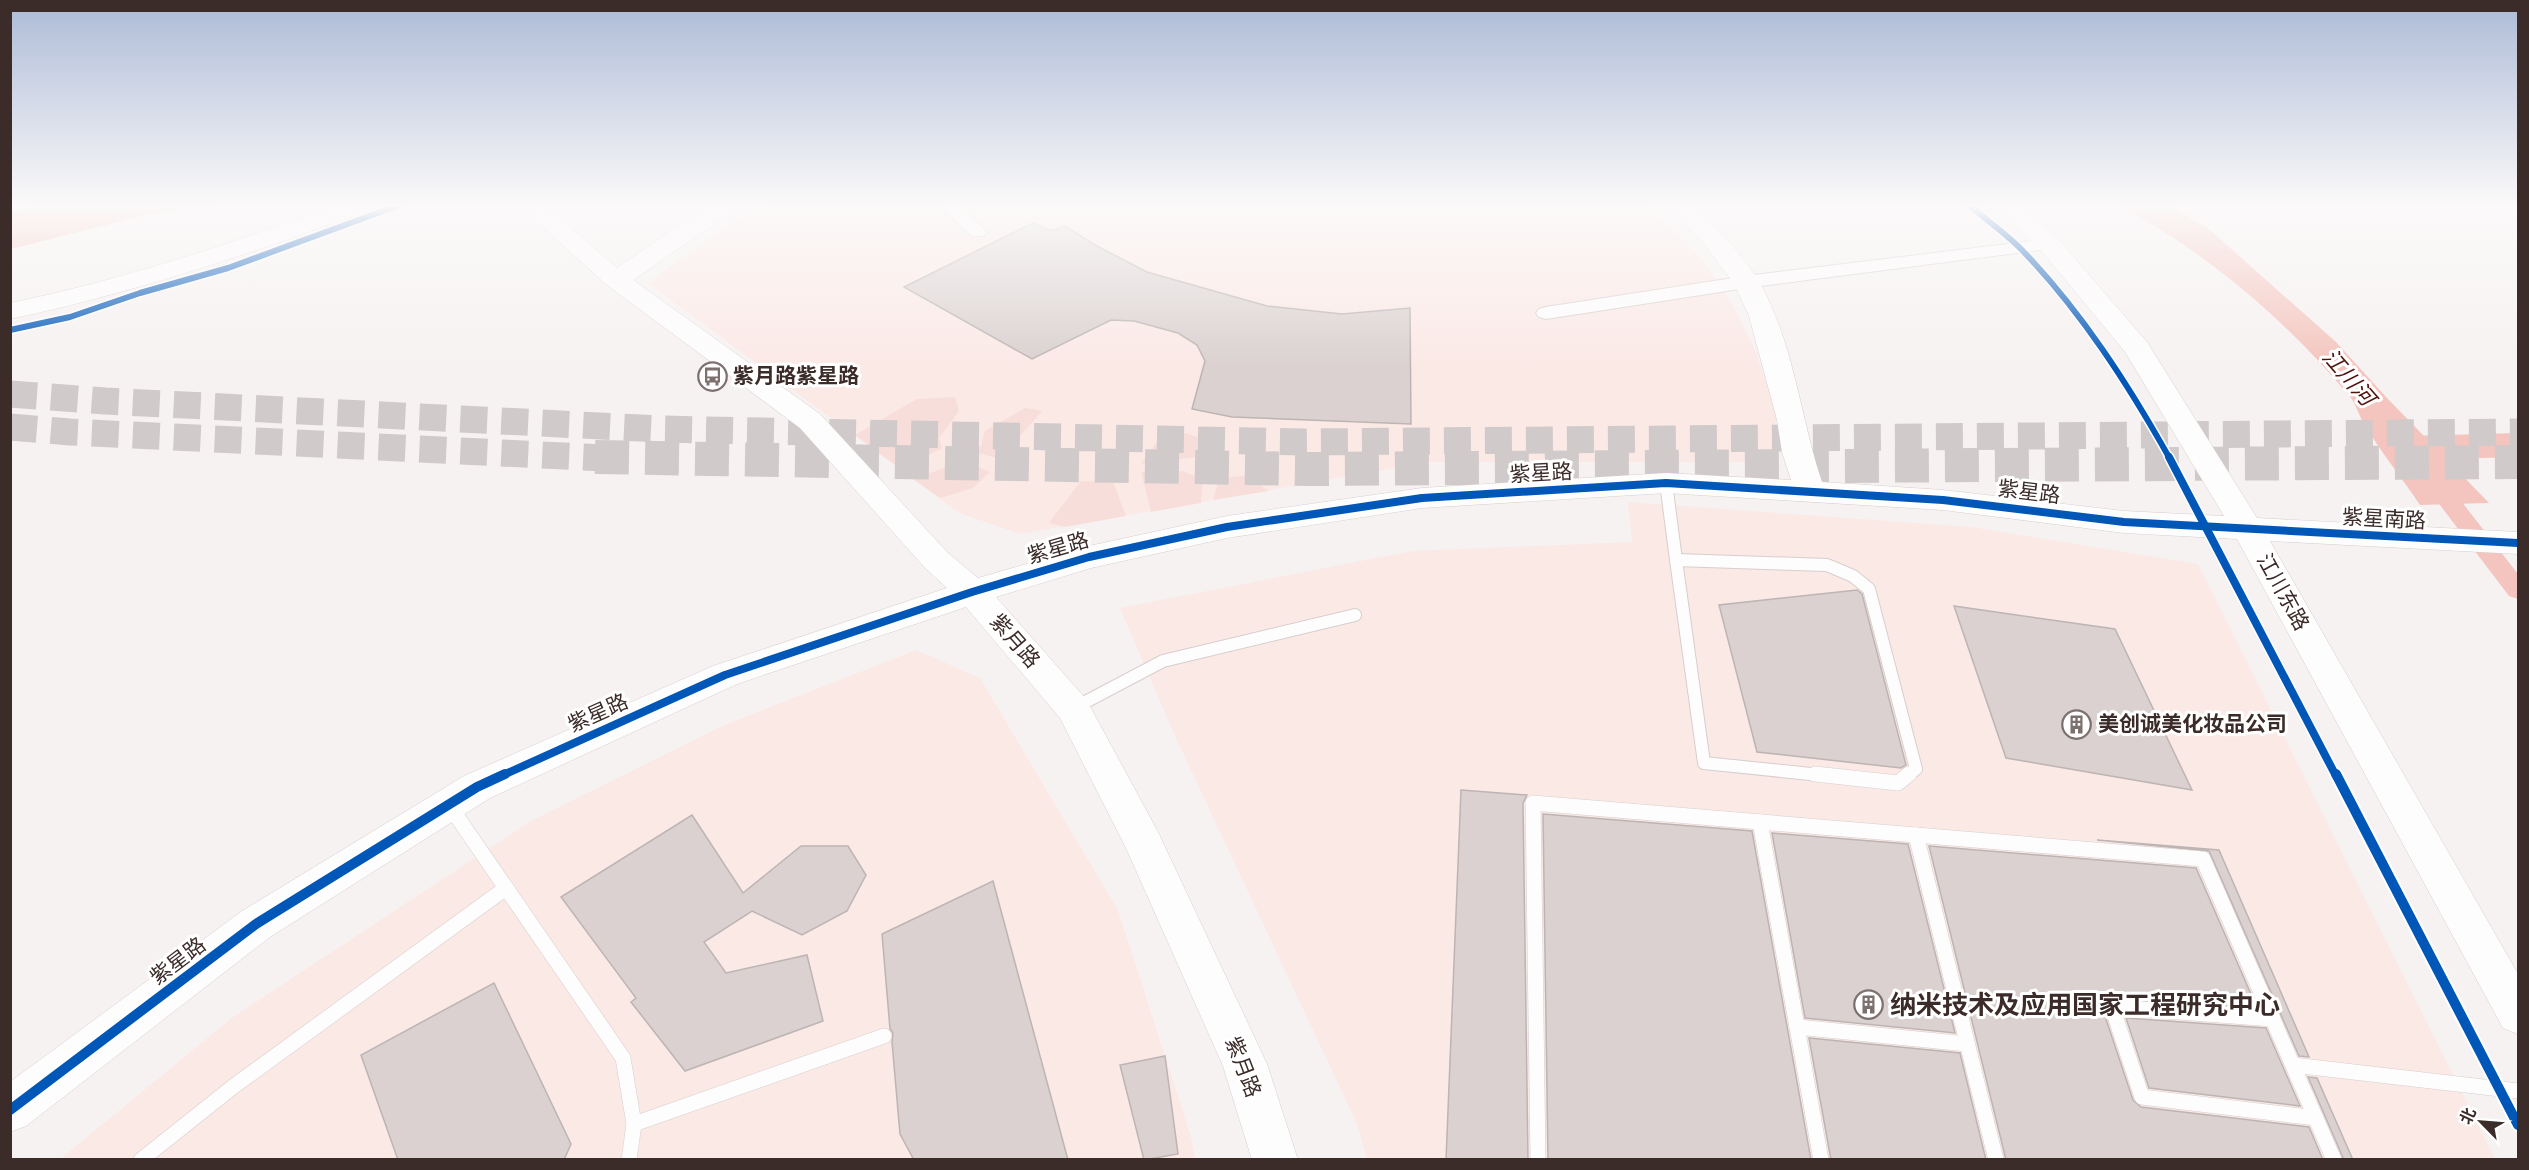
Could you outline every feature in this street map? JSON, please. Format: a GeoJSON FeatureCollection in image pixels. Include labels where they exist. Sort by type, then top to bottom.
{"type":"FeatureCollection","features":[{"type":"Feature","properties":{"kind":"street"},"geometry":{"type":"LineString","coordinates":[[10,311],[94,291],[206,259]]}},
{"type":"Feature","properties":{"kind":"street","name":"紫月路"},"geometry":{"type":"LineString","coordinates":[[592,259],[616,279],[810,421],[937,561],[972,592],[1073,709],[1144,844],[1245,1064],[1275,1160]]}},
{"type":"Feature","properties":{"kind":"street"},"geometry":{"type":"LineString","coordinates":[[616,279],[646,259]]}},
{"type":"Feature","properties":{"kind":"street"},"geometry":{"type":"LineString","coordinates":[[1728,259],[1746,282],[1762,316],[1792,420],[1797,452],[1810,492]]}},
{"type":"Feature","properties":{"kind":"street"},"geometry":{"type":"LineString","coordinates":[[1546,313],[1746,282],[1933,259]]}},
{"type":"Feature","properties":{"kind":"street","name":"江川东路"},"geometry":{"type":"LineString","coordinates":[[2061,259],[2138,348],[2248,530],[2518,1014]]}},
{"type":"Feature","properties":{"kind":"street","name":"紫星路"},"geometry":{"type":"LineString","coordinates":[[10,1110],[256,924],[477,787],[725,675],[972,592],[1089,557],[1239,526],[1422,498],[1666,483],[1943,500],[2124,522],[2248,530]]}},
{"type":"Feature","properties":{"kind":"street","name":"紫星南路"},"geometry":{"type":"LineString","coordinates":[[2248,530],[2518,543]]}},
{"type":"Feature","properties":{"kind":"lane"},"geometry":{"type":"LineString","coordinates":[[1666,483],[1676,560],[1704,763],[1898,783],[1916,769],[1869,589],[1853,576],[1827,565],[1676,560]]}},
{"type":"Feature","properties":{"kind":"lane"},"geometry":{"type":"LineString","coordinates":[[1073,709],[1163,661],[1355,615]]}},
{"type":"Feature","properties":{"kind":"lane"},"geometry":{"type":"LineString","coordinates":[[1538,1160],[1533,803],[2203,858],[2334,1160]]}},
{"type":"Feature","properties":{"kind":"lane"},"geometry":{"type":"LineString","coordinates":[[449,805],[623,1058],[634,1124],[629,1160]]}},
{"type":"Feature","properties":{"kind":"lane"},"geometry":{"type":"LineString","coordinates":[[1760,822],[1821,1160]]}},
{"type":"Feature","properties":{"kind":"lane"},"geometry":{"type":"LineString","coordinates":[[1916,835],[1996,1160]]}},
{"type":"Feature","properties":{"kind":"lane"},"geometry":{"type":"LineString","coordinates":[[141,1160],[234,1086],[506,888]]}},
{"type":"Feature","properties":{"kind":"lane"},"geometry":{"type":"LineString","coordinates":[[2273,1019],[2112,1008],[2142,1097],[2316,1118]]}},
{"type":"Feature","properties":{"kind":"lane"},"geometry":{"type":"LineString","coordinates":[[1797,1028],[1968,1044]]}},
{"type":"Feature","properties":{"kind":"lane"},"geometry":{"type":"LineString","coordinates":[[634,1124],[884,1036]]}},
{"type":"Feature","properties":{"kind":"lane"},"geometry":{"type":"LineString","coordinates":[[2293,1065],[2518,1091]]}},
{"type":"Feature","properties":{"kind":"shaded area"},"geometry":{"type":"Polygon","coordinates":[[[682,259],[1702,259],[1734,308],[1756,352],[1777,416],[1769,462],[1430,462],[1020,534],[959,513],[648,283],[682,259]]]}},
{"type":"Feature","properties":{"kind":"shaded area"},"geometry":{"type":"Polygon","coordinates":[[[955,397],[959,411],[939,438],[942,449],[898,467],[855,435],[917,399],[955,397]]]}},
{"type":"Feature","properties":{"kind":"shaded area"},"geometry":{"type":"Polygon","coordinates":[[[1025,408],[1042,411],[1000,459],[979,453],[985,431],[1025,408]]]}},
{"type":"Feature","properties":{"kind":"shaded area"},"geometry":{"type":"Polygon","coordinates":[[[1167,428],[1198,437],[1197,457],[1141,464],[1167,428]]]}},
{"type":"Feature","properties":{"kind":"shaded area"},"geometry":{"type":"Polygon","coordinates":[[[964,461],[990,472],[973,488],[940,498],[913,479],[964,461]]]}},
{"type":"Feature","properties":{"kind":"shaded area"},"geometry":{"type":"Polygon","coordinates":[[[1182,471],[1203,479],[1201,503],[1151,512],[1141,472],[1182,471]]]}},
{"type":"Feature","properties":{"kind":"shaded area"},"geometry":{"type":"Polygon","coordinates":[[[1245,476],[1269,491],[1213,500],[1219,478],[1245,476]]]}},
{"type":"Feature","properties":{"kind":"shaded area"},"geometry":{"type":"Polygon","coordinates":[[[1081,481],[1113,482],[1126,516],[1065,527],[1049,523],[1081,481]]]}},
{"type":"Feature","properties":{"kind":"shaded area"},"geometry":{"type":"Polygon","coordinates":[[[1628,502],[1972,527],[2198,564],[2495,1159],[1367,1159],[1357,1124],[1175,736],[1120,608],[1412,551],[1632,542],[1628,502]]]}},
{"type":"Feature","properties":{"kind":"shaded area"},"geometry":{"type":"Polygon","coordinates":[[[916,650],[980,678],[1118,910],[1191,1137],[1195,1159],[59,1160],[233,1017],[531,821],[722,726],[916,650]]]}},
{"type":"Feature","properties":{"kind":"water"},"geometry":{"type":"Polygon","coordinates":[[[2203,259],[2242,259],[2336,342],[2489,503],[2420,505],[2370,433],[2351,398],[2326,369],[2272,315],[2203,259]]]}},
{"type":"Feature","properties":{"kind":"building"},"geometry":{"type":"Polygon","coordinates":[[[961,259],[1121,259],[1147,272],[1267,306],[1342,314],[1410,308],[1411,424],[1232,417],[1192,409],[1205,361],[1197,345],[1178,333],[1134,321],[1111,320],[1032,359],[904,287],[961,259]]]}},
{"type":"Feature","properties":{"kind":"building"},"geometry":{"type":"Polygon","coordinates":[[[1857,590],[1862,594],[1906,765],[1901,768],[1757,752],[1719,605],[1857,590]]]}},
{"type":"Feature","properties":{"kind":"building","name":"美创诚美化妆品公司"},"geometry":{"type":"Polygon","coordinates":[[[1954,606],[2115,629],[2192,790],[2006,758],[1954,606]]]}},
{"type":"Feature","properties":{"kind":"building"},"geometry":{"type":"Polygon","coordinates":[[[1461,790],[1527,795],[1523,803],[1528,1160],[1446,1160],[1461,790]]]}},
{"type":"Feature","properties":{"kind":"building"},"geometry":{"type":"Polygon","coordinates":[[[1543,814],[1752,831],[1811,1160],[1548,1160],[1543,814]]]}},
{"type":"Feature","properties":{"kind":"building"},"geometry":{"type":"Polygon","coordinates":[[[692,815],[743,893],[801,846],[848,846],[866,875],[847,911],[802,935],[752,911],[704,942],[726,973],[807,955],[823,1021],[685,1071],[631,1002],[636,998],[561,897],[692,815]]]}},
{"type":"Feature","properties":{"kind":"building"},"geometry":{"type":"Polygon","coordinates":[[[1772,833],[1908,844],[1955,1033],[1805,1018],[1772,833]]]}},
{"type":"Feature","properties":{"kind":"building"},"geometry":{"type":"Polygon","coordinates":[[[2097,840],[2219,850],[2309,1057],[2299,1056],[2209,851],[2097,840]]]}},
{"type":"Feature","properties":{"kind":"building"},"geometry":{"type":"Polygon","coordinates":[[[1929,846],[2196,868],[2257,1008],[2108,998],[2103,1005],[2103,1010],[2133,1100],[2141,1107],[2309,1127],[2323,1160],[2006,1160],[1929,846]]]}},
{"type":"Feature","properties":{"kind":"building"},"geometry":{"type":"Polygon","coordinates":[[[993,881],[1068,1160],[914,1160],[900,1134],[893,1033],[890,1029],[882,934],[993,881]]]}},
{"type":"Feature","properties":{"kind":"building"},"geometry":{"type":"Polygon","coordinates":[[[494,983],[571,1144],[564,1160],[398,1160],[361,1055],[494,983]]]}},
{"type":"Feature","properties":{"kind":"building"},"geometry":{"type":"Polygon","coordinates":[[[2126,1018],[2266,1028],[2300,1106],[2149,1088],[2126,1018]]]}},
{"type":"Feature","properties":{"kind":"building"},"geometry":{"type":"Polygon","coordinates":[[[1809,1038],[1960,1053],[1986,1160],[1831,1160],[1809,1038]]]}},
{"type":"Feature","properties":{"kind":"building"},"geometry":{"type":"Polygon","coordinates":[[[1165,1056],[1178,1154],[1144,1160],[1120,1065],[1165,1056]]]}},
{"type":"Feature","properties":{"kind":"building"},"geometry":{"type":"Polygon","coordinates":[[[2308,1077],[2317,1078],[2353,1160],[2344,1160],[2308,1077]]]}},
{"type":"Feature","properties":{"kind":"waterway"},"geometry":{"type":"LineString","coordinates":[[2408,448],[2518,445]]}},
{"type":"Feature","properties":{"kind":"waterway","name":"江川河"},"geometry":{"type":"LineString","coordinates":[[2432,479],[2518,590]]}},
{"type":"Feature","properties":{"kind":"tunnel"},"geometry":{"type":"LineString","coordinates":[[10,394],[105,401],[660,429],[1303,442],[2518,432]]}},
{"type":"Feature","properties":{"kind":"tunnel"},"geometry":{"type":"LineString","coordinates":[[10,427],[70,432],[626,459]]}},
{"type":"Feature","properties":{"kind":"tunnel"},"geometry":{"type":"LineString","coordinates":[[595,457],[1308,469],[2518,462]]}},
{"type":"Feature","properties":{"kind":"cycle path"},"geometry":{"type":"LineString","coordinates":[[10,330],[70,317],[255,259]]}},
{"type":"Feature","properties":{"kind":"cycle path"},"geometry":{"type":"LineString","coordinates":[[2029,259],[2076,312],[2134,394],[2207,527],[2518,1125]]}},
{"type":"Feature","properties":{"kind":"cycle path"},"geometry":{"type":"LineString","coordinates":[[10,1110],[256,924],[477,787],[725,675],[972,592],[1089,557],[1227,527],[1422,498],[1666,483],[1943,500],[2124,522],[2518,543]]}},
{"type":"Feature","properties":{"kind":"place","name":"紫月路紫星路"},"geometry":{"type":"Point","coordinates":[712,376]}},
{"type":"Feature","properties":{"kind":"place","name":"美创诚美化妆品公司"},"geometry":{"type":"Point","coordinates":[2077,724]}},
{"type":"Feature","properties":{"kind":"place","name":"纳米技术及应用国家工程研究中心"},"geometry":{"type":"Point","coordinates":[1869,1005]}}]}
